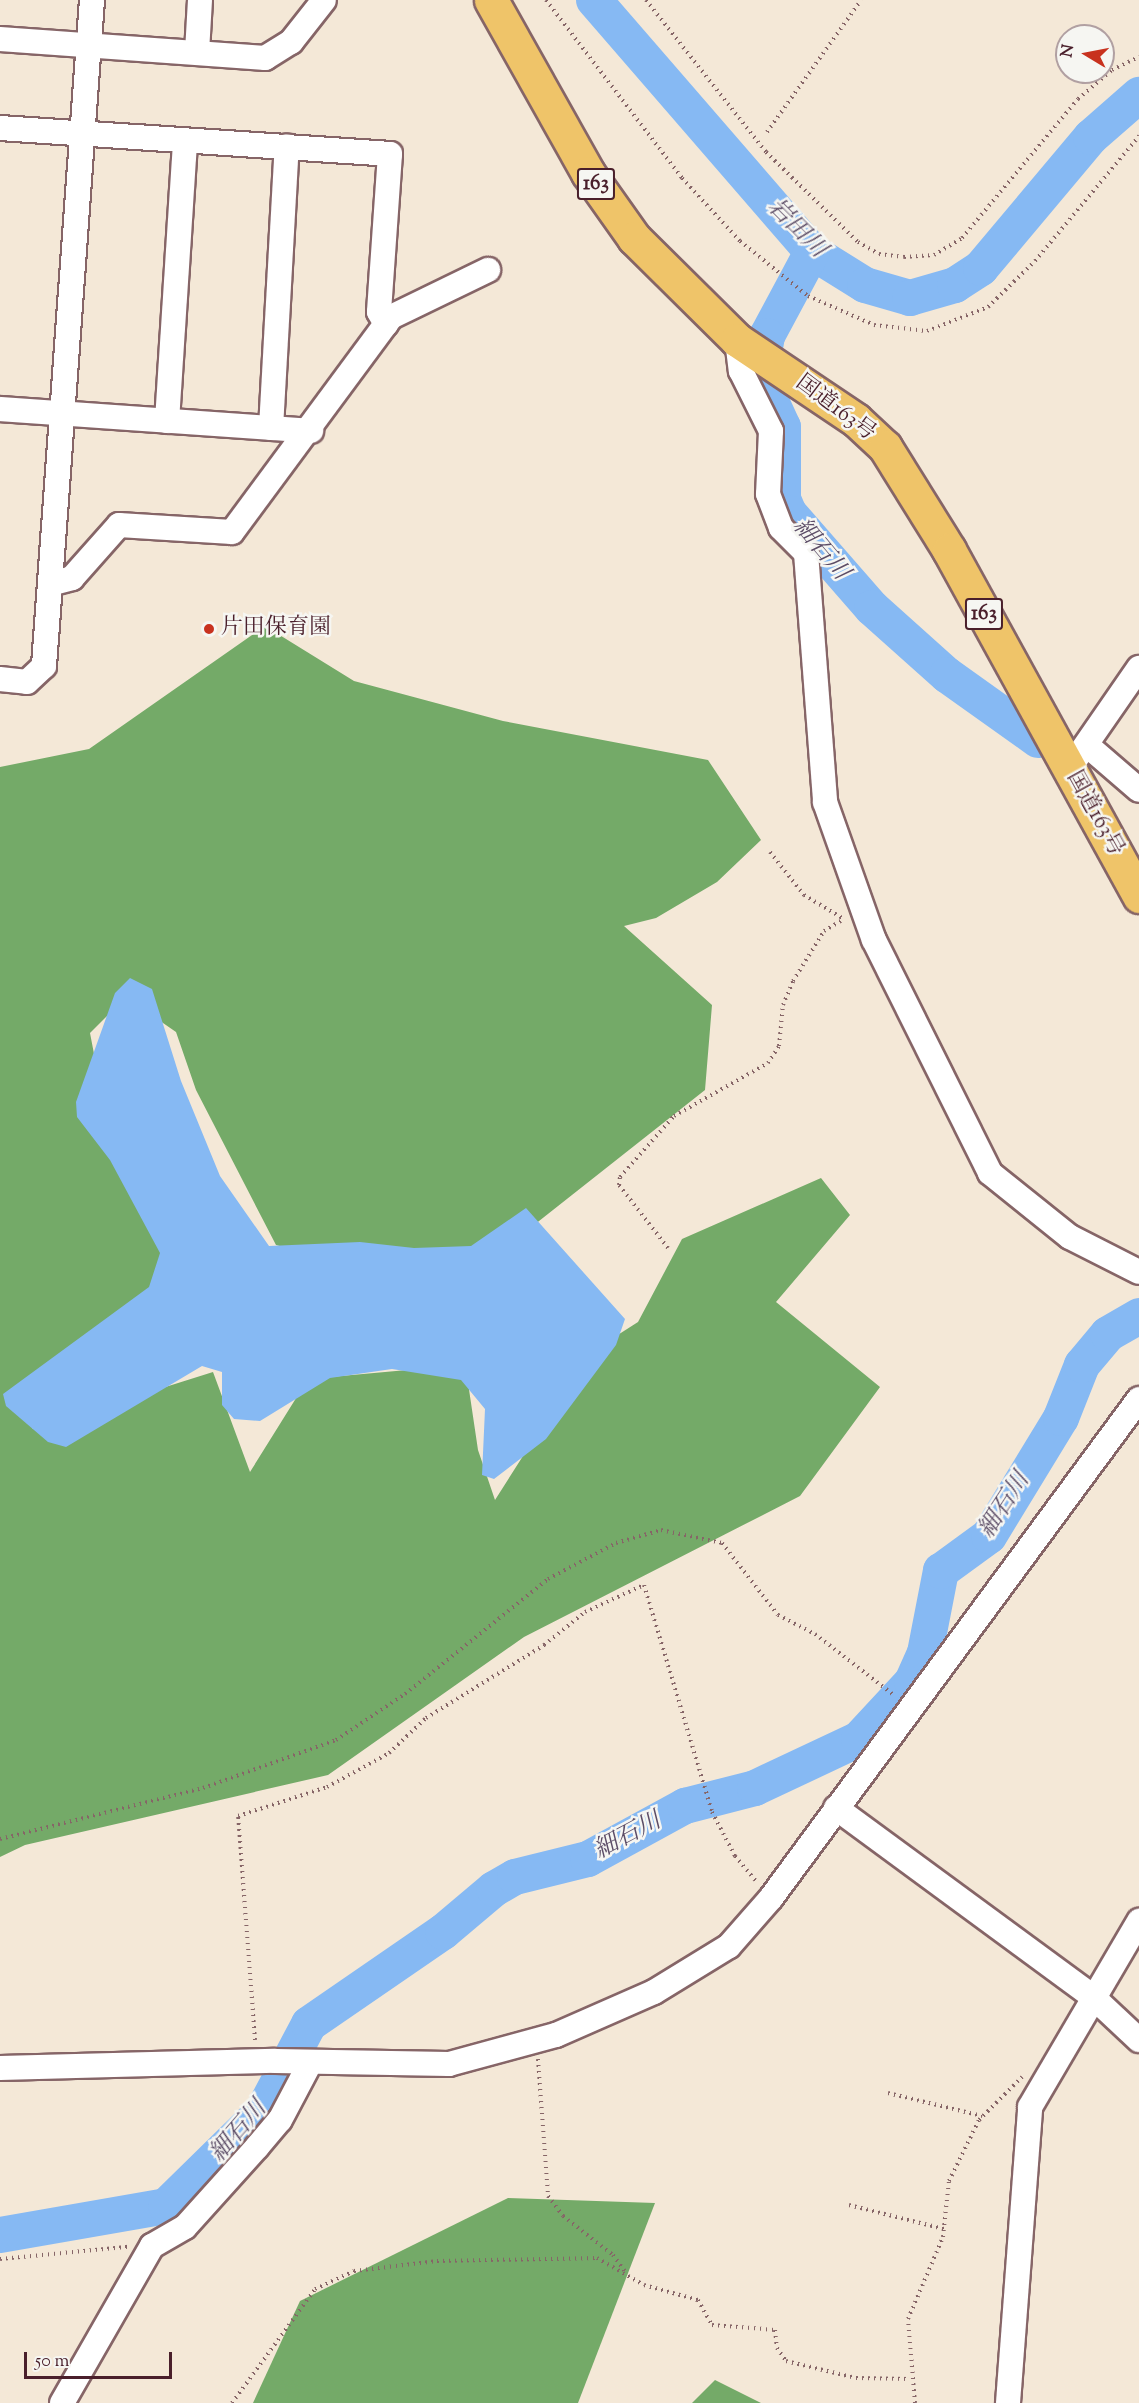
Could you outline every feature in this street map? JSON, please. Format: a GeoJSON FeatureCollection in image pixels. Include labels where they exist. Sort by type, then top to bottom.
{"type":"FeatureCollection","features":[{"type":"Feature","properties":{"kind":"highway","name":"国道163号"},"geometry":{"type":"LineString","coordinates":[[491,0],[588,173],[634,238],[743,344],[856,420],[885,447],[1079,758],[1139,896]]}},
{"type":"Feature","properties":{"kind":"street"},"geometry":{"type":"LineString","coordinates":[[0,679],[27,682],[44,666],[92,0]]}},
{"type":"Feature","properties":{"kind":"street"},"geometry":{"type":"LineString","coordinates":[[197,52],[200,0]]}},
{"type":"Feature","properties":{"kind":"street"},"geometry":{"type":"LineString","coordinates":[[0,39],[265,58],[280,53],[318,3]]}},
{"type":"Feature","properties":{"kind":"street"},"geometry":{"type":"LineString","coordinates":[[0,128],[390,154],[379,312],[386,324]]}},
{"type":"Feature","properties":{"kind":"street"},"geometry":{"type":"LineString","coordinates":[[167,421],[185,141]]}},
{"type":"Feature","properties":{"kind":"street"},"geometry":{"type":"LineString","coordinates":[[271,428],[287,146]]}},
{"type":"Feature","properties":{"kind":"street"},"geometry":{"type":"LineString","coordinates":[[50,584],[72,578],[119,525],[232,532],[311,431],[386,324],[437,290],[488,270]]}},
{"type":"Feature","properties":{"kind":"street"},"geometry":{"type":"LineString","coordinates":[[743,344],[741,372],[771,430],[768,494],[781,528],[806,554],[825,802],[854,917],[990,1173],[1070,1237],[1139,1272]]}},
{"type":"Feature","properties":{"kind":"street"},"geometry":{"type":"LineString","coordinates":[[0,409],[311,431]]}},
{"type":"Feature","properties":{"kind":"street"},"geometry":{"type":"LineString","coordinates":[[1139,668],[1079,758],[1139,790]]}},
{"type":"Feature","properties":{"kind":"street"},"geometry":{"type":"LineString","coordinates":[[0,2068],[266,2061],[449,2064],[536,2041],[610,2013],[699,1965],[729,1946],[771,1898],[1139,1399]]}},
{"type":"Feature","properties":{"kind":"street"},"geometry":{"type":"LineString","coordinates":[[836,1808],[1093,1997],[1139,2040]]}},
{"type":"Feature","properties":{"kind":"street"},"geometry":{"type":"LineString","coordinates":[[1008,2403],[1028,2118],[1060,2054],[1139,1921]]}},
{"type":"Feature","properties":{"kind":"street"},"geometry":{"type":"LineString","coordinates":[[62,2403],[152,2246],[185,2227],[206,2207],[280,2120],[305,2062]]}},
{"type":"Feature","properties":{"kind":"path"},"geometry":{"type":"LineString","coordinates":[[546,0],[682,178],[740,241],[808,296],[874,325],[927,331],[988,307],[1035,261],[1139,136]]}},
{"type":"Feature","properties":{"kind":"path"},"geometry":{"type":"LineString","coordinates":[[645,0],[766,152],[858,242],[879,254],[904,257],[934,255],[962,238],[1078,99],[1112,70],[1139,57]]}},
{"type":"Feature","properties":{"kind":"path"},"geometry":{"type":"LineString","coordinates":[[767,132],[861,0]]}},
{"type":"Feature","properties":{"kind":"path"},"geometry":{"type":"LineString","coordinates":[[770,852],[804,895],[854,917]]}},
{"type":"Feature","properties":{"kind":"path"},"geometry":{"type":"LineString","coordinates":[[668,1248],[619,1185],[620,1177],[674,1116],[768,1063],[779,1046],[783,1005],[793,981],[824,931],[854,917]]}},
{"type":"Feature","properties":{"kind":"path"},"geometry":{"type":"LineString","coordinates":[[0,1839],[203,1788],[336,1740],[397,1700],[548,1578],[616,1543],[661,1530],[722,1543],[778,1615],[815,1634],[910,1707]]}},
{"type":"Feature","properties":{"kind":"path"},"geometry":{"type":"LineString","coordinates":[[266,2061],[238,1816],[327,1787],[389,1753],[426,1718],[527,1657],[585,1612],[644,1585],[712,1812],[735,1856],[771,1898]]}},
{"type":"Feature","properties":{"kind":"path"},"geometry":{"type":"LineString","coordinates":[[536,2041],[548,2196],[563,2217],[614,2255],[626,2273]]}},
{"type":"Feature","properties":{"kind":"path"},"geometry":{"type":"LineString","coordinates":[[915,2403],[910,2379],[908,2319],[944,2229],[949,2181],[982,2116],[1000,2094],[1047,2057],[1060,2054]]}},
{"type":"Feature","properties":{"kind":"path"},"geometry":{"type":"LineString","coordinates":[[888,2093],[982,2116]]}},
{"type":"Feature","properties":{"kind":"path"},"geometry":{"type":"LineString","coordinates":[[849,2205],[944,2229]]}},
{"type":"Feature","properties":{"kind":"path"},"geometry":{"type":"LineString","coordinates":[[0,2259],[152,2246]]}},
{"type":"Feature","properties":{"kind":"path"},"geometry":{"type":"LineString","coordinates":[[232,2403],[275,2350],[307,2296],[343,2274],[417,2263],[584,2256],[626,2273],[644,2285],[698,2300],[712,2325],[775,2330],[777,2348],[786,2361],[856,2378],[910,2379]]}},
{"type":"Feature","properties":{"kind":"green space"},"geometry":{"type":"Polygon","coordinates":[[[265,626],[354,681],[503,721],[708,760],[761,840],[717,882],[656,918],[624,926],[712,1005],[705,1090],[491,1259],[367,1270],[276,1245],[196,1090],[176,1032],[150,1014],[115,1008],[90,1033],[109,1132],[186,1268],[32,1429],[213,1372],[250,1472],[308,1379],[407,1370],[467,1376],[478,1450],[495,1500],[588,1354],[638,1322],[682,1239],[821,1178],[850,1215],[776,1302],[880,1387],[800,1496],[524,1637],[328,1775],[25,1845],[0,1857],[0,767],[89,749],[265,626]]]}},
{"type":"Feature","properties":{"kind":"green space"},"geometry":{"type":"Polygon","coordinates":[[[508,2198],[655,2203],[578,2403],[253,2403],[300,2301],[508,2198]]]}},
{"type":"Feature","properties":{"kind":"green space"},"geometry":{"type":"Polygon","coordinates":[[[715,2380],[761,2403],[692,2403],[715,2380]]]}},
{"type":"Feature","properties":{"kind":"water"},"geometry":{"type":"Polygon","coordinates":[[[130,978],[152,989],[181,1081],[220,1176],[269,1246],[360,1242],[414,1248],[471,1246],[526,1208],[625,1319],[616,1345],[546,1439],[494,1479],[482,1475],[485,1409],[461,1380],[392,1369],[330,1378],[260,1421],[234,1419],[222,1405],[222,1372],[202,1366],[66,1447],[48,1442],[6,1406],[3,1394],[149,1287],[160,1253],[110,1160],[77,1117],[76,1102],[115,993],[130,978]]]}},
{"type":"Feature","properties":{"kind":"waterway","name":"岩田川"},"geometry":{"type":"LineString","coordinates":[[594,0],[812,252],[865,285],[910,298],[955,285],[981,268],[1091,137],[1139,95]]}},
{"type":"Feature","properties":{"kind":"waterway","name":"細石川"},"geometry":{"type":"LineString","coordinates":[[812,252],[767,336],[760,377],[783,427],[783,499],[789,513],[872,608],[947,675],[1038,740]]}},
{"type":"Feature","properties":{"kind":"waterway","name":"細石川"},"geometry":{"type":"LineString","coordinates":[[0,2235],[166,2206],[263,2111],[309,2024],[443,1932],[494,1889],[515,1877],[588,1859],[685,1806],[755,1788],[859,1739],[912,1682],[925,1653],[941,1571],[989,1536],[1061,1418],[1082,1365],[1108,1334],[1139,1316]]}},
{"type":"Feature","properties":{"kind":"place","name":"片田保育園"},"geometry":{"type":"Point","coordinates":[209,629]}}]}
